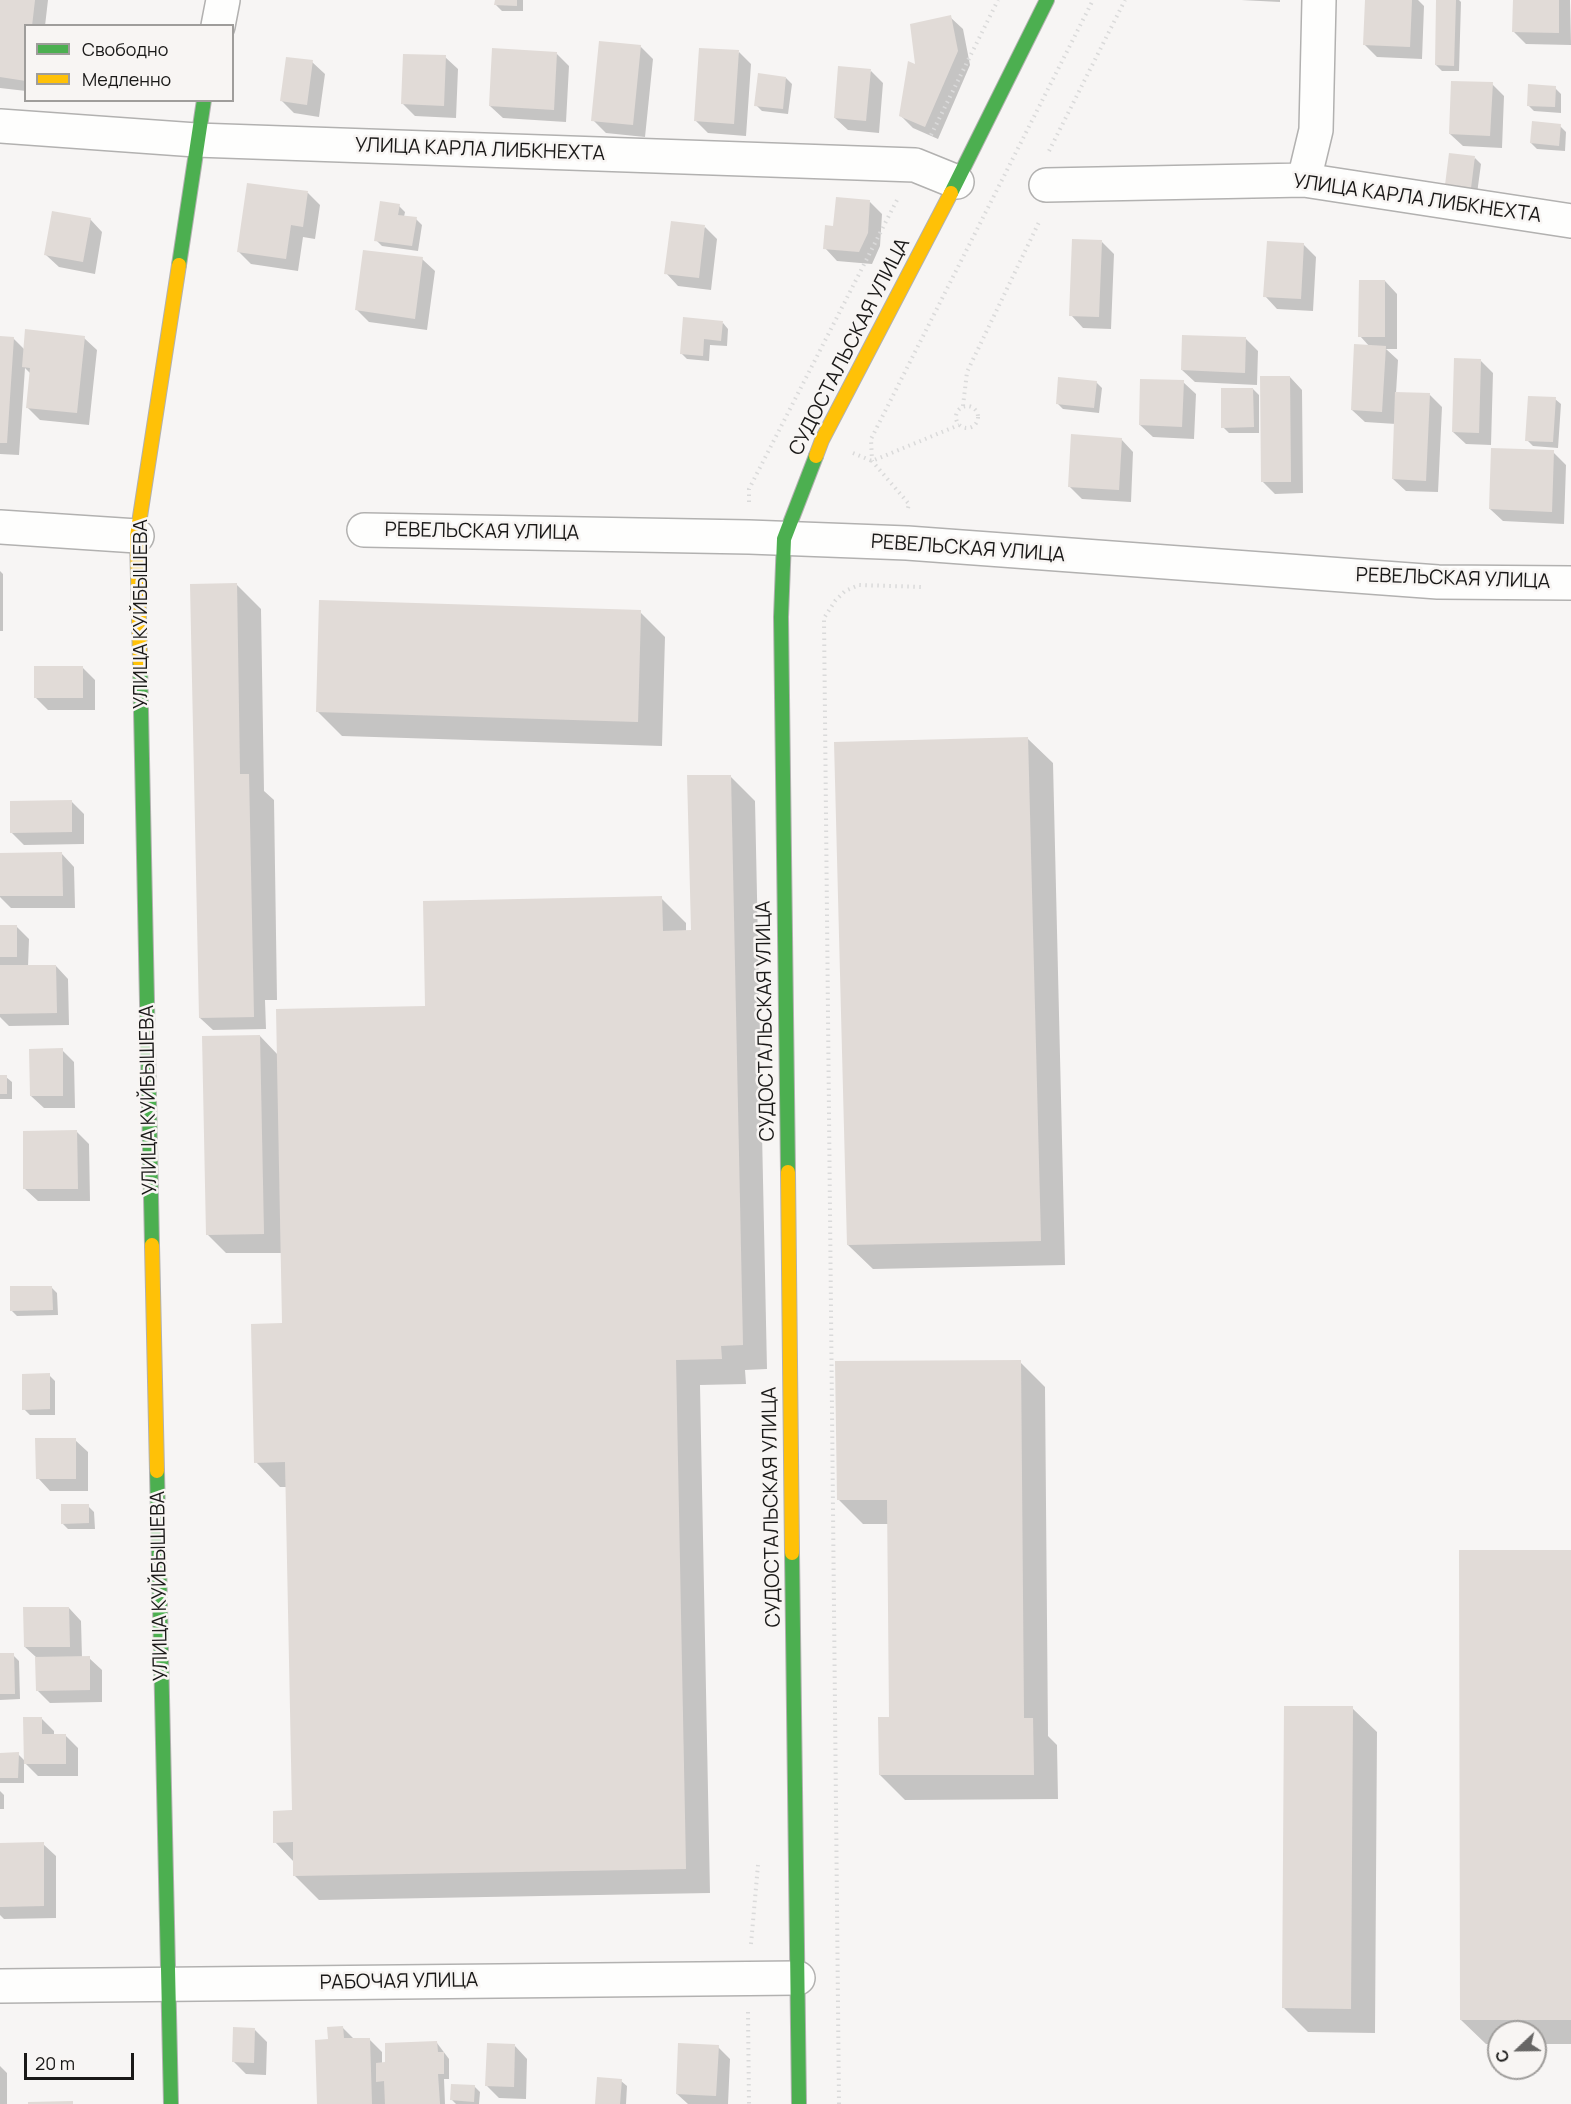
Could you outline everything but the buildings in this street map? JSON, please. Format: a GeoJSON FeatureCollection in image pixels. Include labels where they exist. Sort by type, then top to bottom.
{"type":"FeatureCollection","features":[{"type":"Feature","properties":{"kind":"main road","name":"СУДОСТАЛЬСКАЯ УЛИЦА"},"geometry":{"type":"LineString","coordinates":[[799,2104],[781,618],[784,539],[822,440],[957,182],[1047,0]]}},
{"type":"Feature","properties":{"kind":"main road","name":"УЛИЦА КУЙБЫШЕВА"},"geometry":{"type":"LineString","coordinates":[[171,2104],[137,536],[204,102]]}},
{"type":"Feature","properties":{"kind":"street"},"geometry":{"type":"LineString","coordinates":[[218,24],[223,0]]}},
{"type":"Feature","properties":{"kind":"street"},"geometry":{"type":"LineString","coordinates":[[1304,180],[1316,130],[1319,0]]}},
{"type":"Feature","properties":{"kind":"street","name":"УЛИЦА КАРЛА ЛИБКНЕХТА"},"geometry":{"type":"LineString","coordinates":[[0,126],[196,140],[915,165],[957,182]]}},
{"type":"Feature","properties":{"kind":"street","name":"УЛИЦА КАРЛА ЛИБКНЕХТА"},"geometry":{"type":"LineString","coordinates":[[1046,185],[1304,180],[1571,221]]}},
{"type":"Feature","properties":{"kind":"street"},"geometry":{"type":"LineString","coordinates":[[0,527],[137,536]]}},
{"type":"Feature","properties":{"kind":"street","name":"РЕВЕЛЬСКАЯ УЛИЦА"},"geometry":{"type":"LineString","coordinates":[[364,530],[907,543],[1438,582],[1571,583]]}},
{"type":"Feature","properties":{"kind":"street","name":"РАБОЧАЯ УЛИЦА"},"geometry":{"type":"LineString","coordinates":[[0,1986],[798,1978]]}},
{"type":"Feature","properties":{"kind":"path"},"geometry":{"type":"LineString","coordinates":[[909,504],[872,461],[871,439],[1093,0]]}},
{"type":"Feature","properties":{"kind":"path"},"geometry":{"type":"LineString","coordinates":[[872,461],[959,425],[970,428],[976,425],[979,417],[974,408],[963,406],[958,411],[956,418],[959,425]]}},
{"type":"Feature","properties":{"kind":"path"},"geometry":{"type":"LineString","coordinates":[[839,2104],[824,618],[834,602],[846,591],[859,585],[923,587]]}},
{"type":"Feature","properties":{"kind":"traffic: fast"},"geometry":{"type":"LineString","coordinates":[[951,193],[1047,0]]}},
{"type":"Feature","properties":{"kind":"traffic: fast"},"geometry":{"type":"LineString","coordinates":[[179,265],[204,102]]}},
{"type":"Feature","properties":{"kind":"traffic: fast"},"geometry":{"type":"LineString","coordinates":[[788,1172],[781,617],[784,539],[816,456]]}},
{"type":"Feature","properties":{"kind":"traffic: fast"},"geometry":{"type":"LineString","coordinates":[[140,662],[152,1245]]}},
{"type":"Feature","properties":{"kind":"traffic: fast"},"geometry":{"type":"LineString","coordinates":[[157,1471],[171,2104]]}},
{"type":"Feature","properties":{"kind":"traffic: fast"},"geometry":{"type":"LineString","coordinates":[[792,1553],[799,2104]]}},
{"type":"Feature","properties":{"kind":"traffic: slow"},"geometry":{"type":"LineString","coordinates":[[816,456],[822,440],[951,193]]}},
{"type":"Feature","properties":{"kind":"traffic: slow"},"geometry":{"type":"LineString","coordinates":[[140,662],[137,536],[179,265]]}},
{"type":"Feature","properties":{"kind":"traffic: slow"},"geometry":{"type":"LineString","coordinates":[[788,1172],[792,1553]]}},
{"type":"Feature","properties":{"kind":"traffic: slow"},"geometry":{"type":"LineString","coordinates":[[152,1245],[157,1471]]}}]}
